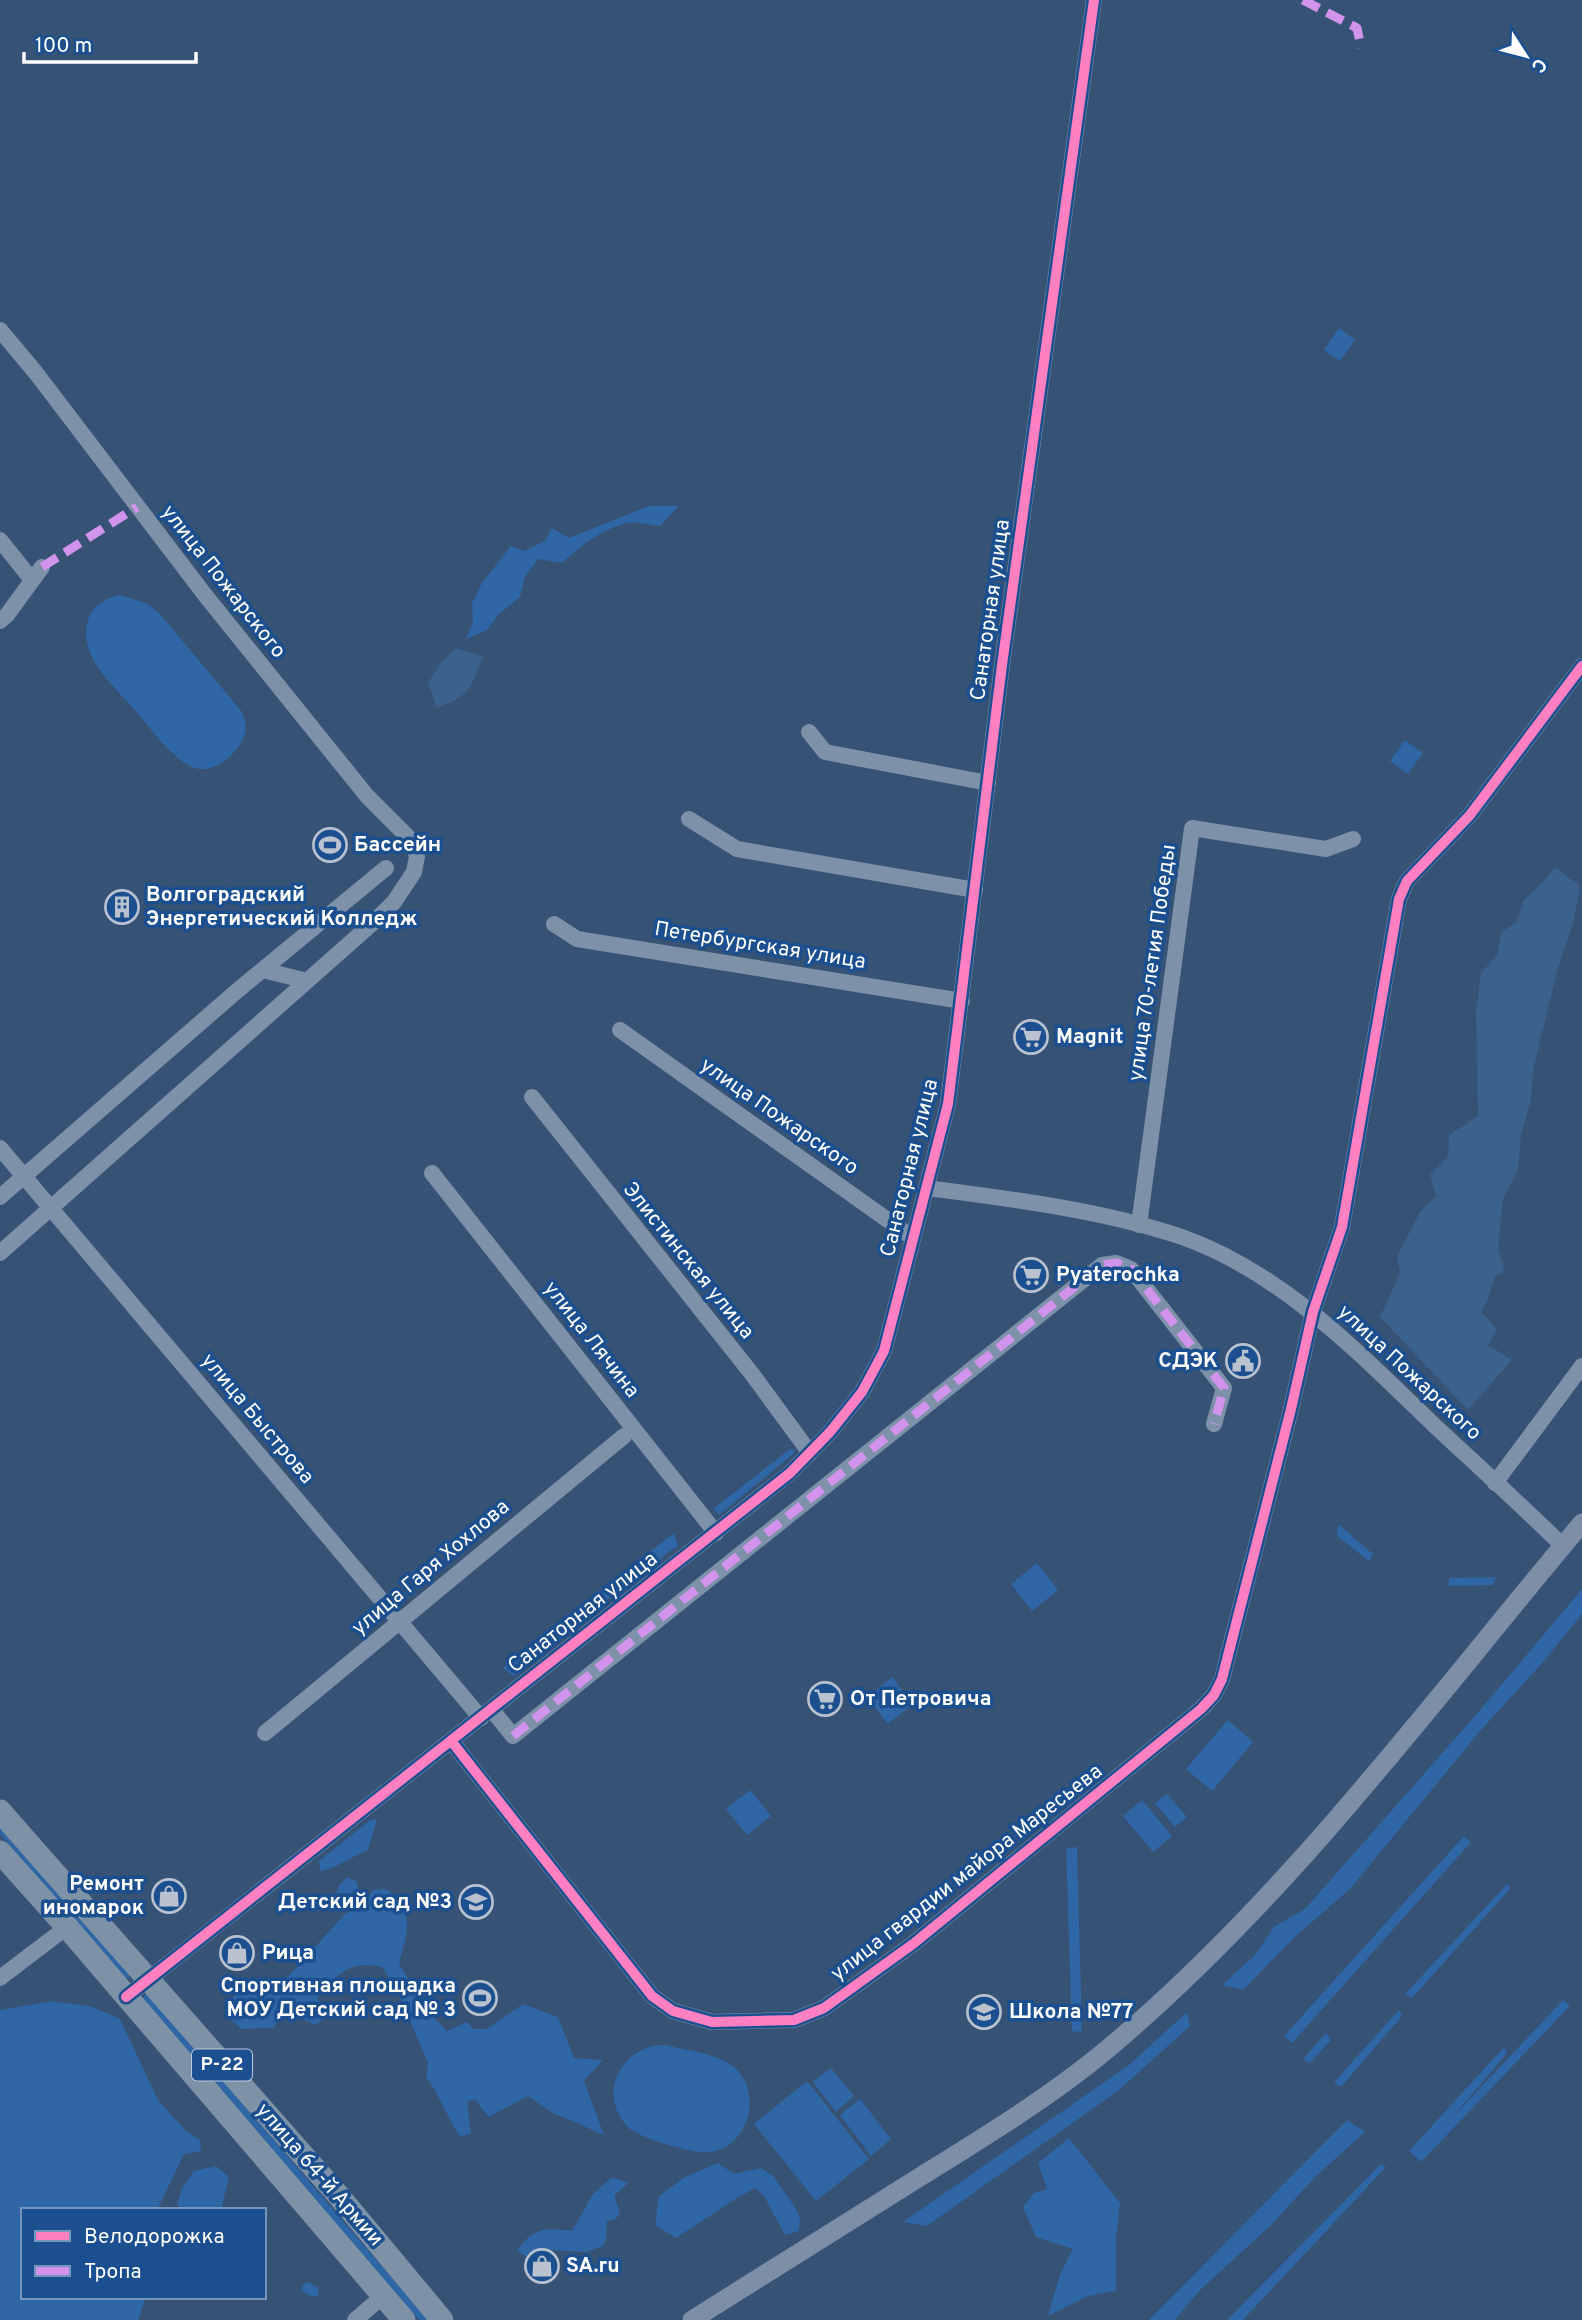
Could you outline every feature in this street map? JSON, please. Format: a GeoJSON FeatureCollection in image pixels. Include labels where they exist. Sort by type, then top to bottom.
{"type":"FeatureCollection","features":[{"type":"Feature","properties":{"kind":"highway","name":"улица 64-й Армии"},"geometry":{"type":"LineString","coordinates":[[0,1811],[338,2195],[442,2320]]}},
{"type":"Feature","properties":{"kind":"highway","name":"улица 64-й Армии"},"geometry":{"type":"LineString","coordinates":[[0,1852],[404,2320]]}},
{"type":"Feature","properties":{"kind":"main road"},"geometry":{"type":"LineString","coordinates":[[692,2320],[988,2134],[1118,2041],[1238,1926],[1374,1777],[1582,1523]]}},
{"type":"Feature","properties":{"kind":"street","name":"Санаторная улица"},"geometry":{"type":"LineString","coordinates":[[126,1997],[486,1714],[655,1600],[716,1533],[790,1473],[810,1453],[862,1391],[884,1352],[948,1104],[1004,652],[1094,0]]}},
{"type":"Feature","properties":{"kind":"street","name":"улица Пожарского"},"geometry":{"type":"LineString","coordinates":[[0,330],[230,626],[367,796],[411,840],[417,856],[414,872],[394,902],[307,981]]}},
{"type":"Feature","properties":{"kind":"street"},"geometry":{"type":"LineString","coordinates":[[0,540],[37,573],[0,621]]}},
{"type":"Feature","properties":{"kind":"street","name":"улица гвардии майора Маресьева"},"geometry":{"type":"LineString","coordinates":[[452,1742],[642,1986],[658,2001],[684,2015],[722,2023],[794,2020],[824,2008],[935,1926],[1174,1732],[1214,1695],[1232,1646],[1291,1409],[1312,1312],[1342,1227],[1399,899],[1407,881],[1470,815],[1582,666]]}},
{"type":"Feature","properties":{"kind":"street"},"geometry":{"type":"LineString","coordinates":[[809,732],[825,752],[988,783]]}},
{"type":"Feature","properties":{"kind":"street"},"geometry":{"type":"LineString","coordinates":[[689,819],[737,849],[975,890]]}},
{"type":"Feature","properties":{"kind":"street","name":"улица 70-летия Победы"},"geometry":{"type":"LineString","coordinates":[[1139,1224],[1192,828],[1326,849],[1353,839]]}},
{"type":"Feature","properties":{"kind":"street"},"geometry":{"type":"LineString","coordinates":[[0,1197],[263,970],[386,868]]}},
{"type":"Feature","properties":{"kind":"street","name":"Петербургская улица"},"geometry":{"type":"LineString","coordinates":[[554,924],[577,939],[962,1001]]}},
{"type":"Feature","properties":{"kind":"street"},"geometry":{"type":"LineString","coordinates":[[263,970],[307,981]]}},
{"type":"Feature","properties":{"kind":"street"},"geometry":{"type":"LineString","coordinates":[[0,1253],[307,981]]}},
{"type":"Feature","properties":{"kind":"street","name":"улица Пожарского"},"geometry":{"type":"LineString","coordinates":[[620,1030],[913,1238]]}},
{"type":"Feature","properties":{"kind":"street","name":"Элистинская улица"},"geometry":{"type":"LineString","coordinates":[[531,1097],[752,1374],[810,1453]]}},
{"type":"Feature","properties":{"kind":"street","name":"улица Быстрова"},"geometry":{"type":"LineString","coordinates":[[0,1147],[400,1622],[486,1714],[513,1736],[655,1600]]}},
{"type":"Feature","properties":{"kind":"street","name":"улица Лячина"},"geometry":{"type":"LineString","coordinates":[[432,1173],[716,1533]]}},
{"type":"Feature","properties":{"kind":"street","name":"улица Пожарского"},"geometry":{"type":"LineString","coordinates":[[927,1188],[1017,1201],[1139,1224],[1184,1238],[1229,1258],[1312,1312],[1377,1369],[1563,1546]]}},
{"type":"Feature","properties":{"kind":"street"},"geometry":{"type":"LineString","coordinates":[[655,1600],[1102,1265],[1116,1263],[1131,1269],[1224,1388],[1214,1424]]}},
{"type":"Feature","properties":{"kind":"street"},"geometry":{"type":"LineString","coordinates":[[1496,1483],[1582,1366]]}},
{"type":"Feature","properties":{"kind":"street","name":"улица Гаря Хохлова"},"geometry":{"type":"LineString","coordinates":[[265,1733],[624,1436]]}},
{"type":"Feature","properties":{"kind":"street"},"geometry":{"type":"LineString","coordinates":[[0,1978],[67,1927]]}},
{"type":"Feature","properties":{"kind":"street"},"geometry":{"type":"LineString","coordinates":[[355,2320],[383,2296]]}},
{"type":"Feature","properties":{"kind":"shaded area"},"geometry":{"type":"Polygon","coordinates":[[[1339,328],[1355,340],[1340,361],[1324,350],[1339,328]]]}},
{"type":"Feature","properties":{"kind":"shaded area"},"geometry":{"type":"Polygon","coordinates":[[[649,506],[679,506],[660,526],[631,523],[609,529],[584,544],[562,563],[538,559],[525,577],[520,597],[498,615],[487,630],[466,639],[473,622],[472,603],[482,583],[511,546],[524,551],[545,541],[552,528],[569,538],[649,506]]]}},
{"type":"Feature","properties":{"kind":"shaded area"},"geometry":{"type":"Polygon","coordinates":[[[119,595],[146,603],[159,613],[242,712],[245,733],[238,748],[224,761],[200,769],[184,763],[161,742],[92,658],[86,633],[88,620],[100,603],[119,595]]]}},
{"type":"Feature","properties":{"kind":"shaded area"},"geometry":{"type":"Polygon","coordinates":[[[456,648],[483,656],[468,690],[437,708],[428,683],[442,661],[456,648]]]}},
{"type":"Feature","properties":{"kind":"shaded area"},"geometry":{"type":"Polygon","coordinates":[[[1405,740],[1423,753],[1408,774],[1390,761],[1405,740]]]}},
{"type":"Feature","properties":{"kind":"shaded area"},"geometry":{"type":"Polygon","coordinates":[[[1555,867],[1580,886],[1573,924],[1558,968],[1534,1066],[1531,1100],[1521,1136],[1518,1171],[1503,1199],[1498,1250],[1505,1270],[1495,1277],[1481,1311],[1497,1330],[1488,1345],[1512,1360],[1468,1410],[1380,1317],[1400,1273],[1397,1256],[1420,1212],[1436,1196],[1430,1175],[1448,1157],[1449,1135],[1478,1116],[1476,1011],[1481,973],[1497,955],[1501,933],[1517,921],[1524,900],[1555,867]]]}},
{"type":"Feature","properties":{"kind":"shaded area"},"geometry":{"type":"Polygon","coordinates":[[[790,1449],[796,1450],[719,1515],[713,1509],[790,1449]]]}},
{"type":"Feature","properties":{"kind":"shaded area"},"geometry":{"type":"Polygon","coordinates":[[[1338,1524],[1373,1554],[1369,1561],[1337,1536],[1338,1524]]]}},
{"type":"Feature","properties":{"kind":"shaded area"},"geometry":{"type":"Polygon","coordinates":[[[674,1533],[678,1546],[645,1575],[612,1595],[597,1611],[514,1676],[503,1668],[674,1533]]]}},
{"type":"Feature","properties":{"kind":"shaded area"},"geometry":{"type":"Polygon","coordinates":[[[1037,1563],[1058,1590],[1032,1611],[1011,1584],[1037,1563]]]}},
{"type":"Feature","properties":{"kind":"shaded area"},"geometry":{"type":"Polygon","coordinates":[[[1496,1577],[1493,1585],[1449,1586],[1449,1578],[1496,1577]]]}},
{"type":"Feature","properties":{"kind":"shaded area"},"geometry":{"type":"Polygon","coordinates":[[[1582,1589],[1582,1614],[1544,1661],[1480,1731],[1351,1888],[1295,1937],[1243,1990],[1222,1985],[1253,1957],[1275,1926],[1305,1909],[1481,1709],[1582,1589]]]}},
{"type":"Feature","properties":{"kind":"shaded area"},"geometry":{"type":"Polygon","coordinates":[[[892,1677],[913,1704],[888,1724],[867,1697],[892,1677]]]}},
{"type":"Feature","properties":{"kind":"shaded area"},"geometry":{"type":"Polygon","coordinates":[[[1228,1720],[1253,1742],[1212,1791],[1186,1769],[1228,1720]]]}},
{"type":"Feature","properties":{"kind":"shaded area"},"geometry":{"type":"Polygon","coordinates":[[[750,1790],[771,1816],[747,1835],[726,1809],[750,1790]]]}},
{"type":"Feature","properties":{"kind":"shaded area"},"geometry":{"type":"Polygon","coordinates":[[[1167,1794],[1187,1817],[1175,1827],[1155,1803],[1167,1794]]]}},
{"type":"Feature","properties":{"kind":"shaded area"},"geometry":{"type":"Polygon","coordinates":[[[1142,1800],[1172,1836],[1153,1852],[1123,1816],[1142,1800]]]}},
{"type":"Feature","properties":{"kind":"shaded area"},"geometry":{"type":"Polygon","coordinates":[[[377,1819],[368,1850],[320,1871],[319,1861],[370,1820],[377,1819]]]}},
{"type":"Feature","properties":{"kind":"shaded area"},"geometry":{"type":"Polygon","coordinates":[[[0,1822],[130,1972],[130,1977],[122,1975],[0,1834],[0,1822]]]}},
{"type":"Feature","properties":{"kind":"shaded area"},"geometry":{"type":"Polygon","coordinates":[[[1464,1836],[1471,1842],[1292,2043],[1284,2036],[1464,1836]]]}},
{"type":"Feature","properties":{"kind":"shaded area"},"geometry":{"type":"Polygon","coordinates":[[[1077,1847],[1082,2031],[1072,2032],[1066,1848],[1077,1847]]]}},
{"type":"Feature","properties":{"kind":"shaded area"},"geometry":{"type":"Polygon","coordinates":[[[348,1877],[357,1882],[358,1890],[348,1894],[336,1893],[340,1884],[348,1877]]]}},
{"type":"Feature","properties":{"kind":"shaded area"},"geometry":{"type":"Polygon","coordinates":[[[1508,1883],[1510,1889],[1412,1998],[1405,1994],[1508,1883]]]}},
{"type":"Feature","properties":{"kind":"shaded area"},"geometry":{"type":"Polygon","coordinates":[[[387,1889],[403,1908],[406,1916],[407,1932],[399,1964],[430,2013],[447,2031],[467,2022],[474,2029],[487,2029],[523,2004],[558,2017],[574,2058],[603,2060],[584,2081],[604,2135],[551,2112],[528,2096],[489,2117],[475,2100],[467,2101],[471,2134],[460,2136],[426,2077],[428,2063],[396,1988],[382,1967],[361,1965],[337,1976],[317,1998],[331,2014],[315,2025],[304,2019],[302,2004],[289,2008],[273,2028],[241,2029],[226,2015],[234,1996],[287,1978],[345,1914],[364,1905],[373,1890],[387,1889]]]}},
{"type":"Feature","properties":{"kind":"shaded area"},"geometry":{"type":"Polygon","coordinates":[[[149,1994],[428,2320],[419,2320],[143,1999],[149,1994]]]}},
{"type":"Feature","properties":{"kind":"shaded area"},"geometry":{"type":"Polygon","coordinates":[[[1563,2000],[1570,2006],[1421,2162],[1409,2151],[1504,2047],[1507,2053],[1451,2119],[1563,2000]]]}},
{"type":"Feature","properties":{"kind":"shaded area"},"geometry":{"type":"Polygon","coordinates":[[[52,2001],[93,2007],[120,2019],[158,2100],[186,2131],[200,2140],[201,2151],[184,2154],[158,2208],[21,2208],[21,2299],[145,2299],[138,2320],[0,2320],[0,2010],[52,2001]]]}},
{"type":"Feature","properties":{"kind":"shaded area"},"geometry":{"type":"Polygon","coordinates":[[[1399,2010],[1402,2016],[1341,2087],[1334,2082],[1399,2010]]]}},
{"type":"Feature","properties":{"kind":"shaded area"},"geometry":{"type":"Polygon","coordinates":[[[1187,2012],[1190,2026],[1119,2090],[927,2226],[903,2222],[1129,2065],[1187,2012]]]}},
{"type":"Feature","properties":{"kind":"shaded area"},"geometry":{"type":"Polygon","coordinates":[[[1326,2033],[1331,2040],[1309,2064],[1303,2059],[1326,2033]]]}},
{"type":"Feature","properties":{"kind":"shaded area"},"geometry":{"type":"Polygon","coordinates":[[[665,2045],[721,2059],[736,2069],[745,2081],[749,2095],[746,2123],[728,2146],[715,2151],[699,2152],[673,2146],[635,2132],[619,2115],[614,2101],[618,2074],[636,2053],[665,2045]]]}},
{"type":"Feature","properties":{"kind":"shaded area"},"geometry":{"type":"Polygon","coordinates":[[[831,2068],[854,2096],[836,2112],[813,2082],[831,2068]]]}},
{"type":"Feature","properties":{"kind":"shaded area"},"geometry":{"type":"Polygon","coordinates":[[[807,2081],[869,2159],[816,2201],[754,2124],[807,2081]]]}},
{"type":"Feature","properties":{"kind":"shaded area"},"geometry":{"type":"Polygon","coordinates":[[[860,2099],[891,2139],[871,2156],[840,2115],[860,2099]]]}},
{"type":"Feature","properties":{"kind":"shaded area"},"geometry":{"type":"Polygon","coordinates":[[[1347,2120],[1365,2132],[1316,2176],[1270,2226],[1199,2291],[1175,2320],[1149,2320],[1347,2120]]]}},
{"type":"Feature","properties":{"kind":"shaded area"},"geometry":{"type":"Polygon","coordinates":[[[1069,2138],[1120,2203],[1116,2238],[1116,2291],[1088,2296],[1048,2316],[1060,2274],[1073,2249],[1036,2237],[1023,2207],[1034,2193],[1047,2189],[1038,2163],[1069,2138]]]}},
{"type":"Feature","properties":{"kind":"shaded area"},"geometry":{"type":"Polygon","coordinates":[[[718,2163],[734,2174],[761,2168],[773,2176],[795,2207],[800,2218],[799,2231],[785,2235],[764,2196],[755,2188],[676,2238],[655,2225],[659,2196],[685,2177],[718,2163]]]}},
{"type":"Feature","properties":{"kind":"shaded area"},"geometry":{"type":"Polygon","coordinates":[[[1381,2164],[1386,2167],[1243,2320],[1227,2320],[1381,2164]]]}},
{"type":"Feature","properties":{"kind":"shaded area"},"geometry":{"type":"Polygon","coordinates":[[[216,2166],[229,2177],[221,2208],[180,2208],[177,2204],[182,2188],[194,2171],[216,2166]]]}},
{"type":"Feature","properties":{"kind":"shaded area"},"geometry":{"type":"Polygon","coordinates":[[[612,2177],[628,2183],[614,2196],[620,2212],[616,2219],[607,2221],[603,2246],[586,2252],[552,2250],[534,2261],[517,2251],[528,2238],[540,2231],[572,2231],[593,2194],[612,2177]]]}},
{"type":"Feature","properties":{"kind":"shaded area"},"geometry":{"type":"Polygon","coordinates":[[[309,2282],[318,2288],[319,2295],[312,2297],[301,2290],[303,2285],[309,2282]]]}},
{"type":"Feature","properties":{"kind":"marked path"},"geometry":{"type":"LineString","coordinates":[[1303,0],[1357,28],[1361,48]]}},
{"type":"Feature","properties":{"kind":"marked path"},"geometry":{"type":"LineString","coordinates":[[42,567],[137,507]]}},
{"type":"Feature","properties":{"kind":"marked path"},"geometry":{"type":"LineString","coordinates":[[513,1736],[1102,1265],[1116,1263],[1131,1269],[1224,1388],[1214,1424]]}},
{"type":"Feature","properties":{"kind":"cycle path"},"geometry":{"type":"LineString","coordinates":[[126,1997],[790,1473],[830,1432],[862,1392],[884,1351],[948,1104],[1002,665],[1094,0]]}},
{"type":"Feature","properties":{"kind":"cycle path"},"geometry":{"type":"LineString","coordinates":[[452,1742],[652,1996],[673,2011],[712,2022],[794,2020],[824,2008],[913,1944],[1201,1709],[1214,1695],[1222,1679],[1313,1312],[1342,1227],[1399,899],[1407,881],[1470,815],[1582,666]]}},
{"type":"Feature","properties":{"kind":"place","name":"Бассейн"},"geometry":{"type":"Point","coordinates":[330,845]}},
{"type":"Feature","properties":{"kind":"place","name":"Волгоградский Энергетический Колледж"},"geometry":{"type":"Point","coordinates":[122,907]}},
{"type":"Feature","properties":{"kind":"place","name":"Magnit"},"geometry":{"type":"Point","coordinates":[1031,1037]}},
{"type":"Feature","properties":{"kind":"place","name":"Pyaterochka"},"geometry":{"type":"Point","coordinates":[1031,1275]}},
{"type":"Feature","properties":{"kind":"place","name":"СДЭК"},"geometry":{"type":"Point","coordinates":[1243,1361]}},
{"type":"Feature","properties":{"kind":"place","name":"От Петровича"},"geometry":{"type":"Point","coordinates":[825,1699]}},
{"type":"Feature","properties":{"kind":"place","name":"Ремонт иномарок"},"geometry":{"type":"Point","coordinates":[169,1896]}},
{"type":"Feature","properties":{"kind":"place","name":"Детский сад №3"},"geometry":{"type":"Point","coordinates":[476,1902]}},
{"type":"Feature","properties":{"kind":"place","name":"Рица"},"geometry":{"type":"Point","coordinates":[237,1953]}},
{"type":"Feature","properties":{"kind":"place","name":"Спортивная площадка МОУ Детский сад № 3"},"geometry":{"type":"Point","coordinates":[480,1998]}},
{"type":"Feature","properties":{"kind":"place","name":"Школа №77"},"geometry":{"type":"Point","coordinates":[984,2012]}},
{"type":"Feature","properties":{"kind":"place","name":"SA.ru"},"geometry":{"type":"Point","coordinates":[542,2266]}}]}
